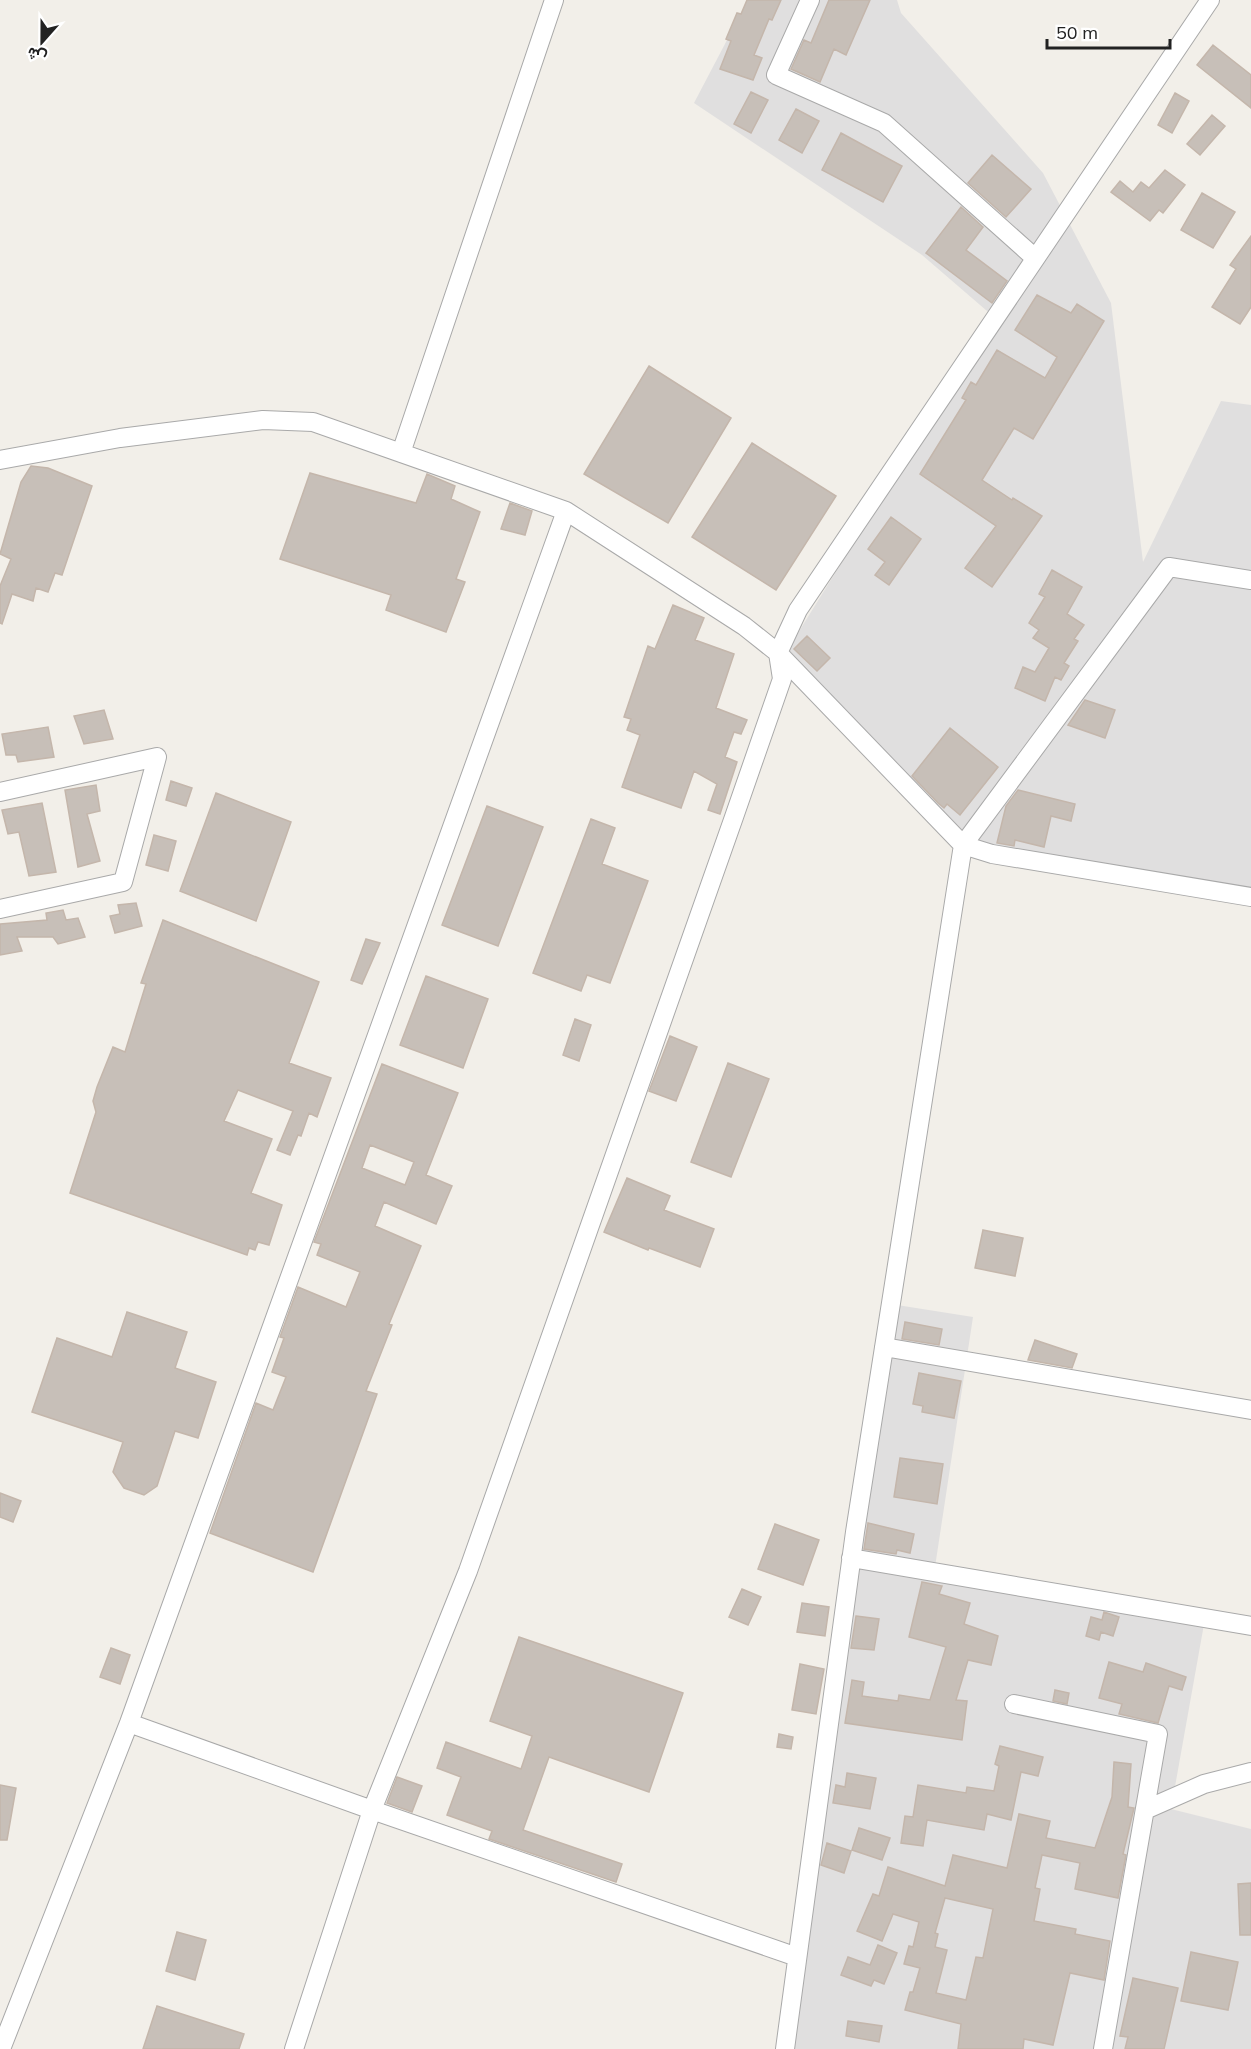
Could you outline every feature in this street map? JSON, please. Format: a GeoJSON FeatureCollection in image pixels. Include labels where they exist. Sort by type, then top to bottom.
{"type":"FeatureCollection","features":[{"type":"Feature","properties":{"kind":"street"},"geometry":{"type":"LineString","coordinates":[[401,453],[554,0]]}},
{"type":"Feature","properties":{"kind":"street"},"geometry":{"type":"LineString","coordinates":[[810,0],[776,75],[884,123],[1035,258]]}},
{"type":"Feature","properties":{"kind":"street"},"geometry":{"type":"LineString","coordinates":[[294,2049],[372,1810],[468,1571],[782,679],[778,653],[798,610],[1210,0]]}},
{"type":"Feature","properties":{"kind":"street"},"geometry":{"type":"LineString","coordinates":[[0,460],[120,438],[263,420],[313,422],[566,511],[744,626],[778,653],[963,845],[992,854],[1251,897]]}},
{"type":"Feature","properties":{"kind":"street"},"geometry":{"type":"LineString","coordinates":[[1,2049],[129,1723],[566,511]]}},
{"type":"Feature","properties":{"kind":"street"},"geometry":{"type":"LineString","coordinates":[[785,2049],[851,1558],[963,845],[1169,567],[1251,580]]}},
{"type":"Feature","properties":{"kind":"street"},"geometry":{"type":"LineString","coordinates":[[0,792],[157,756],[123,882],[0,909]]}},
{"type":"Feature","properties":{"kind":"street"},"geometry":{"type":"LineString","coordinates":[[884,1347],[1251,1410]]}},
{"type":"Feature","properties":{"kind":"street"},"geometry":{"type":"LineString","coordinates":[[851,1558],[1251,1626]]}},
{"type":"Feature","properties":{"kind":"street"},"geometry":{"type":"LineString","coordinates":[[1014,1704],[1158,1734],[1103,2049]]}},
{"type":"Feature","properties":{"kind":"street"},"geometry":{"type":"LineString","coordinates":[[129,1723],[797,1957]]}},
{"type":"Feature","properties":{"kind":"street"},"geometry":{"type":"LineString","coordinates":[[1145,1810],[1204,1784],[1251,1772]]}},
{"type":"Feature","properties":{"kind":"shaded area"},"geometry":{"type":"Polygon","coordinates":[[[748,0],[897,0],[901,13],[1043,173],[1111,303],[1143,562],[1221,401],[1251,405],[1251,897],[992,854],[928,806],[788,649],[994,317],[922,255],[694,103],[748,0]]]}},
{"type":"Feature","properties":{"kind":"shaded area"},"geometry":{"type":"Polygon","coordinates":[[[897,1305],[973,1317],[935,1567],[1206,1613],[1171,1809],[1251,1829],[1251,2049],[793,2049],[857,1547],[897,1305]]]}},
{"type":"Feature","properties":{"kind":"building"},"geometry":{"type":"Polygon","coordinates":[[[747,0],[781,0],[772,20],[769,19],[754,55],[762,58],[753,80],[720,69],[731,41],[726,39],[737,13],[741,14],[747,0]]]}},
{"type":"Feature","properties":{"kind":"building"},"geometry":{"type":"Polygon","coordinates":[[[829,0],[870,0],[846,55],[834,49],[820,82],[791,69],[804,40],[811,43],[829,0]]]}},
{"type":"Feature","properties":{"kind":"building"},"geometry":{"type":"Polygon","coordinates":[[[1213,45],[1251,75],[1251,108],[1197,65],[1213,45]]]}},
{"type":"Feature","properties":{"kind":"building"},"geometry":{"type":"Polygon","coordinates":[[[751,92],[768,100],[751,133],[734,124],[751,92]]]}},
{"type":"Feature","properties":{"kind":"building"},"geometry":{"type":"Polygon","coordinates":[[[1175,93],[1189,101],[1172,133],[1158,125],[1175,93]]]}},
{"type":"Feature","properties":{"kind":"building"},"geometry":{"type":"Polygon","coordinates":[[[796,109],[819,121],[802,153],[779,140],[796,109]]]}},
{"type":"Feature","properties":{"kind":"building"},"geometry":{"type":"Polygon","coordinates":[[[1212,115],[1225,126],[1200,155],[1187,144],[1212,115]]]}},
{"type":"Feature","properties":{"kind":"building"},"geometry":{"type":"Polygon","coordinates":[[[841,133],[902,166],[883,202],[822,170],[841,133]]]}},
{"type":"Feature","properties":{"kind":"building"},"geometry":{"type":"Polygon","coordinates":[[[992,155],[1031,189],[1006,217],[968,183],[992,155]]]}},
{"type":"Feature","properties":{"kind":"building"},"geometry":{"type":"Polygon","coordinates":[[[1165,170],[1185,185],[1163,213],[1159,210],[1150,221],[1111,192],[1120,181],[1133,192],[1141,182],[1149,188],[1165,170]]]}},
{"type":"Feature","properties":{"kind":"building"},"geometry":{"type":"Polygon","coordinates":[[[1202,193],[1235,212],[1213,248],[1181,230],[1202,193]]]}},
{"type":"Feature","properties":{"kind":"building"},"geometry":{"type":"Polygon","coordinates":[[[961,207],[983,227],[966,250],[1007,281],[992,303],[926,253],[961,207]]]}},
{"type":"Feature","properties":{"kind":"building"},"geometry":{"type":"Polygon","coordinates":[[[1251,236],[1251,307],[1240,324],[1212,307],[1236,269],[1230,265],[1251,236]]]}},
{"type":"Feature","properties":{"kind":"building"},"geometry":{"type":"Polygon","coordinates":[[[1037,295],[1071,313],[1077,304],[1104,321],[1033,439],[1014,428],[982,480],[1042,516],[992,587],[965,568],[996,526],[920,474],[966,400],[962,398],[971,382],[976,385],[997,350],[1045,378],[1057,357],[1015,330],[1037,295]]]}},
{"type":"Feature","properties":{"kind":"building"},"geometry":{"type":"Polygon","coordinates":[[[649,366],[731,418],[668,523],[584,474],[649,366]]]}},
{"type":"Feature","properties":{"kind":"building"},"geometry":{"type":"Polygon","coordinates":[[[752,443],[836,496],[776,590],[692,537],[752,443]]]}},
{"type":"Feature","properties":{"kind":"building"},"geometry":{"type":"Polygon","coordinates":[[[31,466],[48,468],[92,486],[62,575],[55,573],[48,592],[36,588],[33,601],[12,594],[2,624],[0,623],[0,586],[11,559],[0,554],[21,482],[31,466]]]}},
{"type":"Feature","properties":{"kind":"building"},"geometry":{"type":"Polygon","coordinates":[[[310,473],[416,503],[427,474],[455,486],[451,499],[480,512],[456,579],[465,582],[446,632],[386,610],[391,595],[280,559],[310,473]]]}},
{"type":"Feature","properties":{"kind":"building"},"geometry":{"type":"Polygon","coordinates":[[[510,503],[532,511],[525,535],[501,529],[510,503]]]}},
{"type":"Feature","properties":{"kind":"building"},"geometry":{"type":"Polygon","coordinates":[[[891,517],[921,539],[889,585],[875,575],[885,562],[868,549],[891,517]]]}},
{"type":"Feature","properties":{"kind":"building"},"geometry":{"type":"Polygon","coordinates":[[[1052,570],[1082,587],[1067,614],[1084,625],[1074,639],[1078,641],[1064,663],[1069,666],[1061,680],[1055,677],[1045,701],[1015,688],[1023,667],[1035,672],[1049,648],[1033,638],[1039,630],[1029,623],[1045,597],[1039,594],[1052,570]]]}},
{"type":"Feature","properties":{"kind":"building"},"geometry":{"type":"Polygon","coordinates":[[[673,605],[704,618],[695,640],[734,654],[716,708],[747,720],[741,734],[734,732],[725,757],[737,762],[720,814],[708,810],[717,784],[694,771],[681,808],[622,787],[640,735],[627,730],[631,719],[624,717],[648,646],[655,649],[673,605]]]}},
{"type":"Feature","properties":{"kind":"building"},"geometry":{"type":"Polygon","coordinates":[[[807,636],[830,658],[817,671],[794,649],[807,636]]]}},
{"type":"Feature","properties":{"kind":"building"},"geometry":{"type":"Polygon","coordinates":[[[1085,700],[1115,710],[1105,738],[1068,725],[1085,700]]]}},
{"type":"Feature","properties":{"kind":"building"},"geometry":{"type":"Polygon","coordinates":[[[104,710],[113,739],[84,744],[74,716],[104,710]]]}},
{"type":"Feature","properties":{"kind":"building"},"geometry":{"type":"Polygon","coordinates":[[[48,727],[54,757],[18,762],[16,755],[6,755],[2,734],[48,727]]]}},
{"type":"Feature","properties":{"kind":"building"},"geometry":{"type":"Polygon","coordinates":[[[950,728],[998,767],[960,815],[947,804],[944,808],[912,776],[950,728]]]}},
{"type":"Feature","properties":{"kind":"building"},"geometry":{"type":"Polygon","coordinates":[[[171,781],[192,788],[186,806],[166,800],[171,781]]]}},
{"type":"Feature","properties":{"kind":"building"},"geometry":{"type":"Polygon","coordinates":[[[96,785],[100,811],[87,814],[100,861],[78,867],[65,790],[96,785]]]}},
{"type":"Feature","properties":{"kind":"building"},"geometry":{"type":"Polygon","coordinates":[[[1018,790],[1075,804],[1071,821],[1051,816],[1044,847],[1015,840],[1014,846],[997,843],[1006,806],[1018,790]]]}},
{"type":"Feature","properties":{"kind":"building"},"geometry":{"type":"Polygon","coordinates":[[[216,793],[291,822],[256,921],[180,891],[216,793]]]}},
{"type":"Feature","properties":{"kind":"building"},"geometry":{"type":"Polygon","coordinates":[[[42,803],[56,872],[29,876],[19,832],[8,834],[2,810],[42,803]]]}},
{"type":"Feature","properties":{"kind":"building"},"geometry":{"type":"Polygon","coordinates":[[[487,806],[543,827],[498,946],[442,925],[487,806]]]}},
{"type":"Feature","properties":{"kind":"building"},"geometry":{"type":"Polygon","coordinates":[[[591,819],[615,828],[602,864],[648,881],[610,983],[587,975],[581,991],[533,973],[591,819]]]}},
{"type":"Feature","properties":{"kind":"building"},"geometry":{"type":"Polygon","coordinates":[[[154,835],[176,841],[168,871],[146,865],[154,835]]]}},
{"type":"Feature","properties":{"kind":"building"},"geometry":{"type":"Polygon","coordinates":[[[136,903],[142,926],[115,933],[110,916],[120,914],[118,905],[136,903]]]}},
{"type":"Feature","properties":{"kind":"building"},"geometry":{"type":"Polygon","coordinates":[[[63,910],[66,920],[78,918],[85,937],[58,944],[53,937],[17,937],[22,951],[0,955],[0,924],[47,920],[46,913],[63,910]]]}},
{"type":"Feature","properties":{"kind":"building"},"geometry":{"type":"Polygon","coordinates":[[[163,920],[319,982],[289,1063],[331,1078],[317,1117],[309,1113],[301,1136],[298,1135],[290,1155],[277,1150],[293,1111],[238,1090],[224,1121],[272,1139],[251,1193],[282,1205],[269,1245],[258,1242],[255,1250],[249,1248],[247,1255],[70,1193],[96,1112],[93,1101],[97,1087],[113,1047],[125,1052],[146,984],[141,983],[163,920]]]}},
{"type":"Feature","properties":{"kind":"building"},"geometry":{"type":"Polygon","coordinates":[[[366,939],[380,943],[362,984],[351,980],[366,939]]]}},
{"type":"Feature","properties":{"kind":"building"},"geometry":{"type":"Polygon","coordinates":[[[426,976],[488,999],[463,1068],[400,1045],[426,976]]]}},
{"type":"Feature","properties":{"kind":"building"},"geometry":{"type":"Polygon","coordinates":[[[575,1019],[591,1025],[579,1061],[563,1055],[575,1019]]]}},
{"type":"Feature","properties":{"kind":"building"},"geometry":{"type":"Polygon","coordinates":[[[670,1036],[697,1047],[676,1101],[649,1091],[670,1036]]]}},
{"type":"Feature","properties":{"kind":"building"},"geometry":{"type":"Polygon","coordinates":[[[728,1063],[769,1079],[731,1177],[691,1162],[728,1063]]]}},
{"type":"Feature","properties":{"kind":"building"},"geometry":{"type":"Polygon","coordinates":[[[382,1064],[458,1093],[426,1175],[452,1186],[436,1224],[384,1202],[375,1226],[421,1246],[389,1324],[392,1325],[366,1391],[377,1394],[313,1572],[210,1533],[256,1403],[273,1410],[286,1377],[272,1372],[284,1338],[280,1337],[298,1287],[346,1307],[360,1272],[317,1255],[321,1244],[314,1242],[382,1064]],[[370,1145],[362,1168],[405,1185],[414,1162],[370,1145]]]}},
{"type":"Feature","properties":{"kind":"building"},"geometry":{"type":"Polygon","coordinates":[[[627,1178],[670,1196],[664,1210],[714,1229],[700,1267],[649,1248],[648,1250],[604,1232],[627,1178]]]}},
{"type":"Feature","properties":{"kind":"building"},"geometry":{"type":"Polygon","coordinates":[[[983,1230],[1023,1238],[1015,1276],[975,1268],[983,1230]]]}},
{"type":"Feature","properties":{"kind":"building"},"geometry":{"type":"Polygon","coordinates":[[[127,1312],[187,1332],[175,1368],[216,1382],[198,1438],[175,1431],[157,1486],[144,1495],[124,1488],[113,1472],[123,1442],[32,1412],[57,1338],[112,1357],[127,1312]]]}},
{"type":"Feature","properties":{"kind":"building"},"geometry":{"type":"Polygon","coordinates":[[[905,1322],[942,1329],[939,1345],[902,1339],[905,1322]]]}},
{"type":"Feature","properties":{"kind":"building"},"geometry":{"type":"Polygon","coordinates":[[[1035,1340],[1077,1354],[1072,1368],[1028,1360],[1035,1340]]]}},
{"type":"Feature","properties":{"kind":"building"},"geometry":{"type":"Polygon","coordinates":[[[919,1373],[961,1381],[954,1418],[922,1412],[923,1406],[913,1404],[919,1373]]]}},
{"type":"Feature","properties":{"kind":"building"},"geometry":{"type":"Polygon","coordinates":[[[900,1458],[943,1464],[937,1504],[894,1497],[900,1458]]]}},
{"type":"Feature","properties":{"kind":"building"},"geometry":{"type":"Polygon","coordinates":[[[0,1493],[21,1501],[13,1522],[0,1517],[0,1493]]]}},
{"type":"Feature","properties":{"kind":"building"},"geometry":{"type":"Polygon","coordinates":[[[868,1523],[914,1534],[910,1553],[897,1550],[896,1554],[864,1549],[868,1523]]]}},
{"type":"Feature","properties":{"kind":"building"},"geometry":{"type":"Polygon","coordinates":[[[775,1524],[819,1540],[803,1585],[758,1569],[775,1524]]]}},
{"type":"Feature","properties":{"kind":"building"},"geometry":{"type":"Polygon","coordinates":[[[922,1582],[942,1586],[939,1594],[970,1603],[964,1624],[998,1636],[991,1665],[968,1660],[956,1700],[967,1701],[962,1740],[845,1723],[852,1680],[864,1682],[862,1696],[898,1701],[899,1695],[930,1700],[946,1647],[909,1637],[922,1582]]]}},
{"type":"Feature","properties":{"kind":"building"},"geometry":{"type":"Polygon","coordinates":[[[742,1589],[761,1597],[748,1625],[729,1617],[742,1589]]]}},
{"type":"Feature","properties":{"kind":"building"},"geometry":{"type":"Polygon","coordinates":[[[802,1603],[829,1607],[825,1636],[797,1632],[802,1603]]]}},
{"type":"Feature","properties":{"kind":"building"},"geometry":{"type":"Polygon","coordinates":[[[1104,1612],[1119,1617],[1113,1636],[1101,1632],[1099,1640],[1086,1636],[1091,1617],[1102,1620],[1104,1612]]]}},
{"type":"Feature","properties":{"kind":"building"},"geometry":{"type":"Polygon","coordinates":[[[856,1616],[879,1619],[874,1650],[851,1648],[856,1616]]]}},
{"type":"Feature","properties":{"kind":"building"},"geometry":{"type":"Polygon","coordinates":[[[519,1637],[683,1693],[649,1792],[549,1757],[523,1830],[622,1864],[616,1882],[489,1839],[492,1831],[447,1815],[461,1777],[437,1768],[446,1742],[521,1769],[532,1736],[490,1721],[519,1637]]]}},
{"type":"Feature","properties":{"kind":"building"},"geometry":{"type":"Polygon","coordinates":[[[111,1648],[130,1655],[120,1684],[100,1677],[111,1648]]]}},
{"type":"Feature","properties":{"kind":"building"},"geometry":{"type":"Polygon","coordinates":[[[1109,1662],[1143,1672],[1146,1663],[1186,1677],[1182,1690],[1169,1686],[1158,1723],[1119,1714],[1122,1704],[1099,1698],[1109,1662]]]}},
{"type":"Feature","properties":{"kind":"building"},"geometry":{"type":"Polygon","coordinates":[[[800,1664],[824,1669],[816,1714],[792,1710],[800,1664]]]}},
{"type":"Feature","properties":{"kind":"building"},"geometry":{"type":"Polygon","coordinates":[[[1055,1690],[1069,1693],[1067,1704],[1053,1701],[1055,1690]]]}},
{"type":"Feature","properties":{"kind":"building"},"geometry":{"type":"Polygon","coordinates":[[[779,1734],[793,1737],[791,1749],[777,1747],[779,1734]]]}},
{"type":"Feature","properties":{"kind":"building"},"geometry":{"type":"Polygon","coordinates":[[[1000,1746],[1043,1757],[1038,1776],[1021,1772],[1011,1820],[987,1814],[984,1830],[927,1820],[923,1846],[901,1843],[905,1816],[913,1817],[918,1785],[966,1793],[967,1787],[994,1791],[999,1766],[995,1764],[1000,1746]]]}},
{"type":"Feature","properties":{"kind":"building"},"geometry":{"type":"Polygon","coordinates":[[[1114,1762],[1131,1764],[1128,1807],[1134,1808],[1123,1854],[1126,1855],[1118,1898],[1075,1889],[1080,1863],[1042,1855],[1035,1888],[1040,1889],[1034,1921],[1076,1929],[1075,1934],[1110,1941],[1104,1980],[1070,1973],[1053,2045],[1024,2039],[1023,2049],[958,2049],[961,2024],[905,2010],[920,1968],[904,1964],[909,1946],[913,1947],[919,1922],[893,1914],[882,1941],[857,1931],[873,1894],[879,1896],[888,1867],[945,1886],[953,1855],[1007,1868],[1019,1814],[1050,1821],[1046,1838],[1095,1848],[1112,1797],[1114,1762]],[[945,1898],[935,1933],[938,1934],[935,1947],[947,1950],[936,1993],[966,2000],[976,1957],[983,1958],[993,1909],[945,1898]]]}},
{"type":"Feature","properties":{"kind":"building"},"geometry":{"type":"Polygon","coordinates":[[[847,1773],[876,1778],[870,1809],[833,1803],[836,1785],[845,1787],[847,1773]]]}},
{"type":"Feature","properties":{"kind":"building"},"geometry":{"type":"Polygon","coordinates":[[[397,1777],[422,1786],[412,1812],[387,1803],[397,1777]]]}},
{"type":"Feature","properties":{"kind":"building"},"geometry":{"type":"Polygon","coordinates":[[[0,1785],[16,1788],[7,1840],[0,1840],[0,1785]]]}},
{"type":"Feature","properties":{"kind":"building"},"geometry":{"type":"Polygon","coordinates":[[[859,1828],[890,1838],[882,1860],[852,1850],[859,1828]]]}},
{"type":"Feature","properties":{"kind":"building"},"geometry":{"type":"Polygon","coordinates":[[[827,1843],[851,1851],[844,1873],[821,1865],[827,1843]]]}},
{"type":"Feature","properties":{"kind":"building"},"geometry":{"type":"Polygon","coordinates":[[[1251,1883],[1251,1935],[1240,1935],[1238,1884],[1251,1883]]]}},
{"type":"Feature","properties":{"kind":"building"},"geometry":{"type":"Polygon","coordinates":[[[177,1932],[206,1940],[195,1980],[166,1971],[177,1932]]]}},
{"type":"Feature","properties":{"kind":"building"},"geometry":{"type":"Polygon","coordinates":[[[878,1945],[897,1953],[884,1984],[874,1980],[871,1986],[841,1975],[848,1957],[870,1965],[878,1945]]]}},
{"type":"Feature","properties":{"kind":"building"},"geometry":{"type":"Polygon","coordinates":[[[1191,1952],[1238,1962],[1228,2010],[1181,2001],[1191,1952]]]}},
{"type":"Feature","properties":{"kind":"building"},"geometry":{"type":"Polygon","coordinates":[[[1133,1978],[1178,1988],[1164,2049],[1125,2049],[1128,2037],[1120,2036],[1133,1978]]]}},
{"type":"Feature","properties":{"kind":"building"},"geometry":{"type":"Polygon","coordinates":[[[157,2006],[244,2034],[239,2049],[143,2049],[157,2006]]]}},
{"type":"Feature","properties":{"kind":"building"},"geometry":{"type":"Polygon","coordinates":[[[848,2021],[882,2026],[879,2042],[846,2036],[848,2021]]]}}]}
